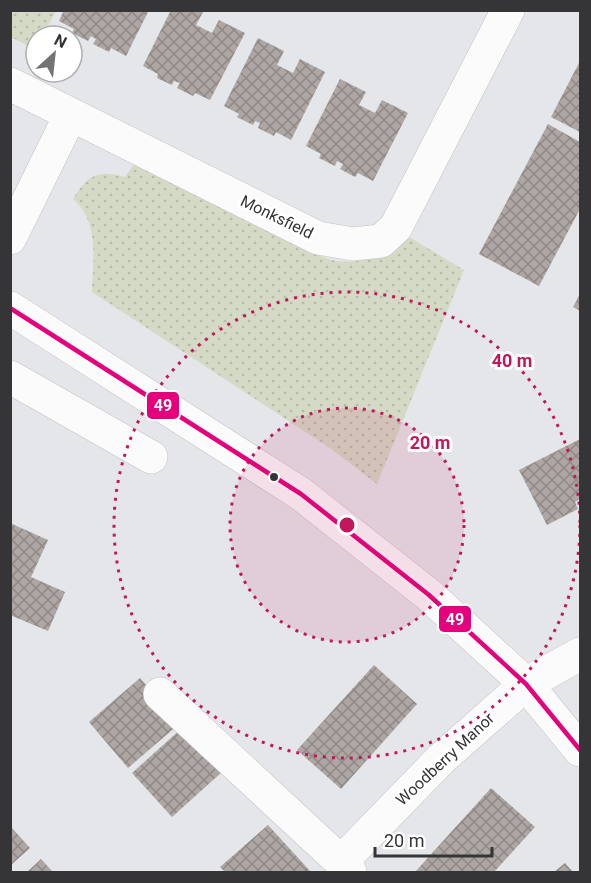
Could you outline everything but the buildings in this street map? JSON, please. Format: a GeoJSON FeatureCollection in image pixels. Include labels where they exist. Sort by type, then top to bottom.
{"type":"FeatureCollection","features":[{"type":"Feature","properties":{"kind":"street","name":"Monksfield"},"geometry":{"type":"LineString","coordinates":[[10,84],[318,238],[353,244],[381,241],[396,227],[507,10]]}},
{"type":"Feature","properties":{"kind":"street"},"geometry":{"type":"LineString","coordinates":[[10,238],[70,116]]}},
{"type":"Feature","properties":{"kind":"street"},"geometry":{"type":"LineString","coordinates":[[10,308],[301,494],[429,594],[526,684],[580,750]]}},
{"type":"Feature","properties":{"kind":"street"},"geometry":{"type":"LineString","coordinates":[[10,376],[151,457]]}},
{"type":"Feature","properties":{"kind":"street","name":"Woodberry Manor"},"geometry":{"type":"LineString","coordinates":[[160,694],[346,867],[441,759],[526,684],[580,654]]}},
{"type":"Feature","properties":{"kind":"green space"},"geometry":{"type":"Polygon","coordinates":[[[10,11],[56,11],[49,24],[24,24],[24,44],[11,37],[10,11]]]}},
{"type":"Feature","properties":{"kind":"green space"},"geometry":{"type":"Polygon","coordinates":[[[135,163],[331,260],[351,262],[373,258],[402,244],[409,237],[464,270],[377,484],[330,448],[92,292],[94,255],[91,230],[82,208],[73,199],[88,179],[100,174],[125,177],[135,163]]]}},
{"type":"Feature","properties":{"kind":"transit line","name":"49"},"geometry":{"type":"LineString","coordinates":[[10,308],[301,494],[429,595],[526,684],[580,750]]}}]}
